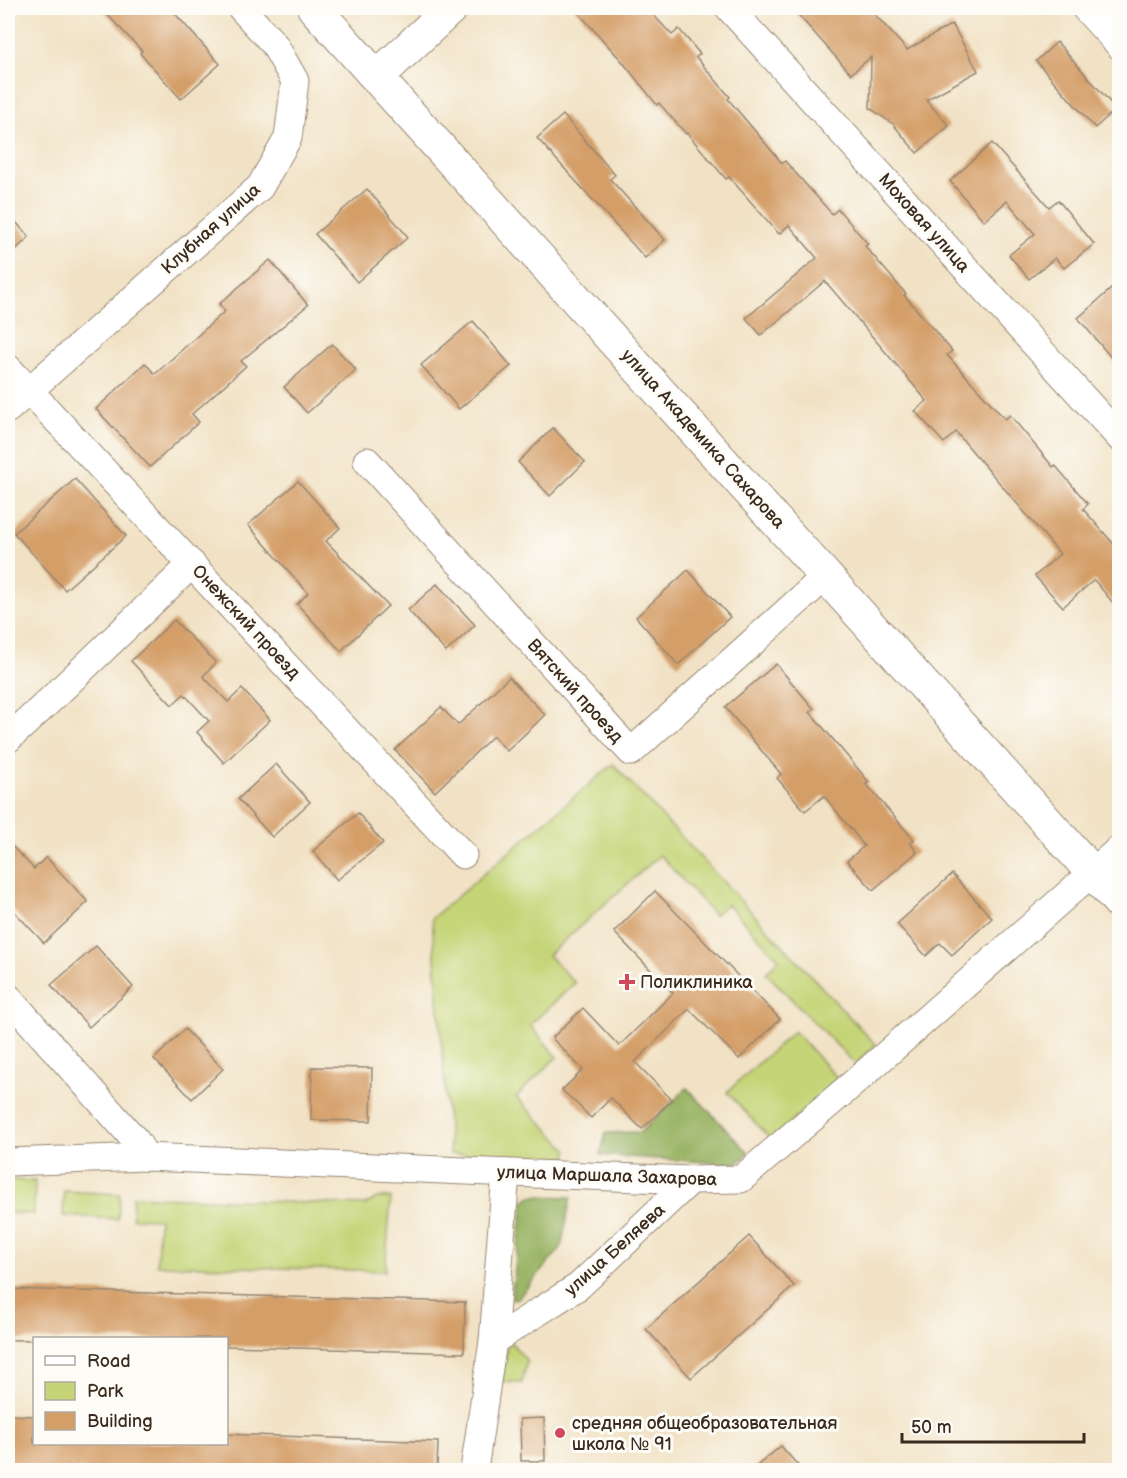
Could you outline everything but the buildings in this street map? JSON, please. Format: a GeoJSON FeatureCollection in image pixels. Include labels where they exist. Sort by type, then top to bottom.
{"type":"FeatureCollection","features":[{"type":"Feature","properties":{"kind":"street","name":"Клубная улица"},"geometry":{"type":"LineString","coordinates":[[8,409],[260,188],[288,138],[295,81],[274,44],[241,8]]}},
{"type":"Feature","properties":{"kind":"street","name":"улица Академика Сахарова"},"geometry":{"type":"LineString","coordinates":[[314,8],[1091,873]]}},
{"type":"Feature","properties":{"kind":"street"},"geometry":{"type":"LineString","coordinates":[[376,77],[451,8]]}},
{"type":"Feature","properties":{"kind":"street","name":"Моховая улица"},"geometry":{"type":"LineString","coordinates":[[729,8],[1119,438]]}},
{"type":"Feature","properties":{"kind":"street"},"geometry":{"type":"LineString","coordinates":[[1085,8],[1119,46]]}},
{"type":"Feature","properties":{"kind":"street","name":"Онежский проезд"},"geometry":{"type":"LineString","coordinates":[[8,368],[463,855]]}},
{"type":"Feature","properties":{"kind":"street","name":"Вятский проезд"},"geometry":{"type":"LineString","coordinates":[[367,460],[631,752],[826,576]]}},
{"type":"Feature","properties":{"kind":"street"},"geometry":{"type":"LineString","coordinates":[[8,739],[192,564]]}},
{"type":"Feature","properties":{"kind":"street","name":"улица Маршала Захарова"},"geometry":{"type":"LineString","coordinates":[[8,1162],[146,1157],[691,1180],[741,1179],[753,1171],[1119,848]]}},
{"type":"Feature","properties":{"kind":"street"},"geometry":{"type":"LineString","coordinates":[[1091,873],[1119,903]]}},
{"type":"Feature","properties":{"kind":"street"},"geometry":{"type":"LineString","coordinates":[[8,997],[136,1141],[146,1157]]}},
{"type":"Feature","properties":{"kind":"street"},"geometry":{"type":"LineString","coordinates":[[474,1470],[494,1341],[506,1173]]}},
{"type":"Feature","properties":{"kind":"street","name":"улица Беляева"},"geometry":{"type":"LineString","coordinates":[[494,1341],[579,1286],[691,1180]]}},
{"type":"Feature","properties":{"kind":"green space"},"geometry":{"type":"Polygon","coordinates":[[[613,764],[876,1045],[855,1064],[766,973],[779,959],[727,904],[714,915],[660,855],[548,955],[575,983],[530,1025],[557,1057],[516,1097],[568,1150],[567,1159],[450,1154],[432,918],[613,764]]]}},
{"type":"Feature","properties":{"kind":"green space"},"geometry":{"type":"Polygon","coordinates":[[[794,1031],[838,1079],[771,1140],[727,1092],[794,1031]]]}},
{"type":"Feature","properties":{"kind":"green space"},"geometry":{"type":"Polygon","coordinates":[[[687,1088],[749,1153],[736,1164],[600,1155],[606,1133],[641,1132],[687,1088]]]}},
{"type":"Feature","properties":{"kind":"green space"},"geometry":{"type":"Polygon","coordinates":[[[8,1180],[35,1181],[34,1214],[8,1213],[8,1180]]]}},
{"type":"Feature","properties":{"kind":"green space"},"geometry":{"type":"Polygon","coordinates":[[[64,1191],[120,1194],[118,1219],[63,1216],[64,1191]]]}},
{"type":"Feature","properties":{"kind":"green space"},"geometry":{"type":"Polygon","coordinates":[[[133,1196],[365,1205],[377,1198],[391,1198],[385,1271],[157,1265],[159,1219],[132,1218],[133,1196]]]}},
{"type":"Feature","properties":{"kind":"green space"},"geometry":{"type":"Polygon","coordinates":[[[531,1196],[571,1197],[561,1248],[518,1298],[511,1299],[524,1201],[531,1196]]]}},
{"type":"Feature","properties":{"kind":"green space"},"geometry":{"type":"Polygon","coordinates":[[[508,1339],[527,1361],[522,1383],[502,1382],[508,1339]]]}},
{"type":"Feature","properties":{"kind":"place","name":"Поликлиника"},"geometry":{"type":"Point","coordinates":[627,982]}},
{"type":"Feature","properties":{"kind":"place","name":"средняя общеобразовательная школа № 91"},"geometry":{"type":"Point","coordinates":[560,1433]}}]}
